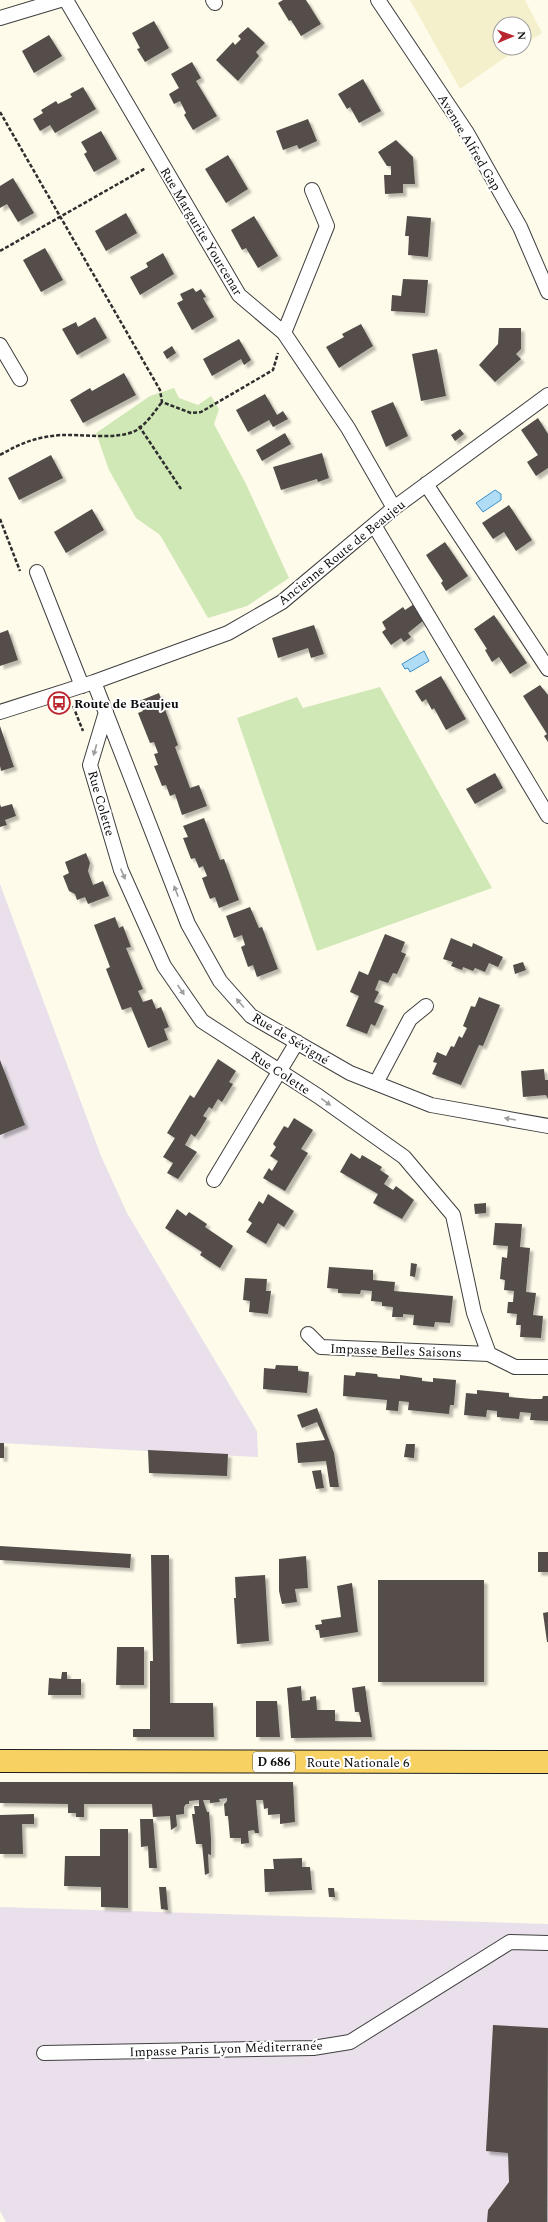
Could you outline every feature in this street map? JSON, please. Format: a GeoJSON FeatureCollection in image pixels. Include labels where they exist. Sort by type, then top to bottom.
{"type":"FeatureCollection","features":[{"type":"Feature","properties":{"kind":"main road","name":"Route Nationale 6"},"geometry":{"type":"LineString","coordinates":[[0,1761],[548,1762]]}},
{"type":"Feature","properties":{"kind":"street"},"geometry":{"type":"LineString","coordinates":[[0,18],[60,0]]}},
{"type":"Feature","properties":{"kind":"street","name":"Rue Margurite Yourcenar"},"geometry":{"type":"LineString","coordinates":[[66,0],[239,296],[284,334],[348,428],[394,508]]}},
{"type":"Feature","properties":{"kind":"street","name":"Avenue Alfred Gap"},"geometry":{"type":"LineString","coordinates":[[378,0],[467,133],[520,227],[548,292]]}},
{"type":"Feature","properties":{"kind":"street"},"geometry":{"type":"LineString","coordinates":[[284,334],[327,226],[312,190]]}},
{"type":"Feature","properties":{"kind":"street"},"geometry":{"type":"LineString","coordinates":[[0,345],[20,379]]}},
{"type":"Feature","properties":{"kind":"street","name":"Ancienne Route de Beaujeu"},"geometry":{"type":"LineString","coordinates":[[0,712],[88,684],[228,633],[282,602],[394,508],[548,395]]}},
{"type":"Feature","properties":{"kind":"street"},"geometry":{"type":"LineString","coordinates":[[426,484],[548,669]]}},
{"type":"Feature","properties":{"kind":"street"},"geometry":{"type":"LineString","coordinates":[[374,525],[548,816]]}},
{"type":"Feature","properties":{"kind":"street","name":"Rue de Sévigné"},"geometry":{"type":"LineString","coordinates":[[37,572],[88,684],[106,712],[188,924],[220,980],[251,1016],[350,1073],[431,1105],[548,1126]]}},
{"type":"Feature","properties":{"kind":"street","name":"Rue Colette"},"geometry":{"type":"LineString","coordinates":[[106,712],[90,765],[121,870],[164,966],[202,1021],[318,1096],[404,1157],[454,1216],[474,1313],[489,1354]]}},
{"type":"Feature","properties":{"kind":"street"},"geometry":{"type":"LineString","coordinates":[[376,1083],[410,1020],[426,1006]]}},
{"type":"Feature","properties":{"kind":"street"},"geometry":{"type":"LineString","coordinates":[[214,1180],[297,1042]]}},
{"type":"Feature","properties":{"kind":"street","name":"Impasse Belles Saisons"},"geometry":{"type":"LineString","coordinates":[[308,1334],[321,1348],[489,1354]]}},
{"type":"Feature","properties":{"kind":"street"},"geometry":{"type":"LineString","coordinates":[[489,1354],[515,1366],[548,1367]]}},
{"type":"Feature","properties":{"kind":"street","name":"Impasse Paris Lyon Méditerranée"},"geometry":{"type":"LineString","coordinates":[[44,2053],[313,2048],[350,2042],[510,1942],[548,1944]]}},
{"type":"Feature","properties":{"kind":"path"},"geometry":{"type":"LineString","coordinates":[[0,112],[160,390],[162,402]]}},
{"type":"Feature","properties":{"kind":"path"},"geometry":{"type":"LineString","coordinates":[[0,252],[60,215],[160,160]]}},
{"type":"Feature","properties":{"kind":"path"},"geometry":{"type":"LineString","coordinates":[[162,402],[191,413],[201,412],[273,370],[284,334]]}},
{"type":"Feature","properties":{"kind":"path"},"geometry":{"type":"LineString","coordinates":[[0,455],[24,442],[61,435],[107,436],[135,431],[162,402]]}},
{"type":"Feature","properties":{"kind":"path"},"geometry":{"type":"LineString","coordinates":[[139,426],[181,489]]}},
{"type":"Feature","properties":{"kind":"shaded area"},"geometry":{"type":"Polygon","coordinates":[[[410,0],[525,0],[542,33],[532,40],[532,16],[492,16],[492,56],[507,56],[460,89],[410,0]]]}},
{"type":"Feature","properties":{"kind":"shaded area"},"geometry":{"type":"Polygon","coordinates":[[[0,884],[101,1156],[127,1213],[257,1431],[258,1457],[0,1443],[0,884]]]}},
{"type":"Feature","properties":{"kind":"shaded area"},"geometry":{"type":"Polygon","coordinates":[[[0,1907],[548,1924],[548,2222],[6,2222],[0,2211],[0,1907]]]}},
{"type":"Feature","properties":{"kind":"green space"},"geometry":{"type":"Polygon","coordinates":[[[174,388],[179,398],[198,405],[211,396],[219,409],[214,424],[246,484],[289,578],[247,606],[208,618],[160,535],[136,518],[109,470],[96,433],[150,396],[174,388]]]}},
{"type":"Feature","properties":{"kind":"green space"},"geometry":{"type":"Polygon","coordinates":[[[380,687],[492,888],[317,951],[237,718],[297,697],[303,708],[380,687]]]}},
{"type":"Feature","properties":{"kind":"water"},"geometry":{"type":"Polygon","coordinates":[[[495,490],[501,494],[501,500],[483,512],[476,503],[495,490]]]}},
{"type":"Feature","properties":{"kind":"water"},"geometry":{"type":"Polygon","coordinates":[[[424,651],[429,661],[410,672],[408,668],[405,669],[402,664],[424,651]]]}},
{"type":"Feature","properties":{"kind":"building"},"geometry":{"type":"Polygon","coordinates":[[[283,0],[306,0],[321,24],[301,36],[291,20],[289,21],[278,3],[283,0]]]}},
{"type":"Feature","properties":{"kind":"building"},"geometry":{"type":"Polygon","coordinates":[[[154,21],[169,48],[145,62],[137,49],[140,48],[132,33],[154,21]]]}},
{"type":"Feature","properties":{"kind":"building"},"geometry":{"type":"Polygon","coordinates":[[[248,27],[265,43],[256,52],[259,56],[238,81],[216,60],[233,42],[235,45],[241,39],[238,36],[248,27]]]}},
{"type":"Feature","properties":{"kind":"building"},"geometry":{"type":"Polygon","coordinates":[[[49,35],[62,56],[34,73],[22,51],[49,35]]]}},
{"type":"Feature","properties":{"kind":"building"},"geometry":{"type":"Polygon","coordinates":[[[192,62],[201,78],[196,81],[217,116],[193,130],[184,115],[186,113],[180,101],[174,104],[169,94],[179,88],[171,74],[192,62]]]}},
{"type":"Feature","properties":{"kind":"building"},"geometry":{"type":"Polygon","coordinates":[[[363,79],[381,111],[359,123],[350,107],[347,109],[338,94],[363,79]]]}},
{"type":"Feature","properties":{"kind":"building"},"geometry":{"type":"Polygon","coordinates":[[[83,87],[96,109],[55,133],[50,125],[40,131],[33,119],[43,113],[41,110],[56,101],[58,104],[72,97],[70,94],[83,87]]]}},
{"type":"Feature","properties":{"kind":"building"},"geometry":{"type":"Polygon","coordinates":[[[308,119],[317,141],[299,149],[297,145],[283,150],[276,131],[308,119]]]}},
{"type":"Feature","properties":{"kind":"building"},"geometry":{"type":"Polygon","coordinates":[[[101,131],[117,159],[94,172],[84,154],[87,152],[81,142],[101,131]]]}},
{"type":"Feature","properties":{"kind":"building"},"geometry":{"type":"Polygon","coordinates":[[[396,140],[413,157],[415,184],[403,184],[403,193],[385,194],[384,175],[391,175],[391,166],[387,166],[378,152],[396,140]]]}},
{"type":"Feature","properties":{"kind":"building"},"geometry":{"type":"Polygon","coordinates":[[[228,155],[248,189],[226,203],[205,169],[228,155]]]}},
{"type":"Feature","properties":{"kind":"building"},"geometry":{"type":"Polygon","coordinates":[[[13,178],[34,213],[18,222],[7,204],[0,208],[0,186],[13,178]]]}},
{"type":"Feature","properties":{"kind":"building"},"geometry":{"type":"Polygon","coordinates":[[[126,213],[137,233],[106,251],[95,231],[126,213]]]}},
{"type":"Feature","properties":{"kind":"building"},"geometry":{"type":"Polygon","coordinates":[[[254,216],[278,256],[258,268],[246,248],[242,250],[231,230],[254,216]]]}},
{"type":"Feature","properties":{"kind":"building"},"geometry":{"type":"Polygon","coordinates":[[[407,216],[431,218],[428,257],[408,255],[409,236],[405,236],[407,216]]]}},
{"type":"Feature","properties":{"kind":"building"},"geometry":{"type":"Polygon","coordinates":[[[45,248],[63,280],[41,292],[23,260],[45,248]]]}},
{"type":"Feature","properties":{"kind":"building"},"geometry":{"type":"Polygon","coordinates":[[[163,253],[174,274],[140,295],[130,277],[148,267],[146,263],[163,253]]]}},
{"type":"Feature","properties":{"kind":"building"},"geometry":{"type":"Polygon","coordinates":[[[403,279],[428,280],[425,313],[391,311],[392,295],[401,296],[403,279]]]}},
{"type":"Feature","properties":{"kind":"building"},"geometry":{"type":"Polygon","coordinates":[[[193,288],[196,292],[201,289],[206,297],[203,298],[214,317],[192,330],[177,303],[183,300],[180,294],[193,288]]]}},
{"type":"Feature","properties":{"kind":"building"},"geometry":{"type":"Polygon","coordinates":[[[95,317],[107,338],[77,355],[62,329],[76,322],[78,327],[95,317]]]}},
{"type":"Feature","properties":{"kind":"building"},"geometry":{"type":"Polygon","coordinates":[[[361,324],[373,346],[339,368],[326,347],[344,337],[342,334],[361,324]]]}},
{"type":"Feature","properties":{"kind":"building"},"geometry":{"type":"Polygon","coordinates":[[[499,328],[521,328],[521,349],[516,354],[521,359],[495,382],[479,365],[498,344],[499,328]]]}},
{"type":"Feature","properties":{"kind":"building"},"geometry":{"type":"Polygon","coordinates":[[[239,339],[251,360],[244,365],[241,359],[212,376],[203,359],[239,339]]]}},
{"type":"Feature","properties":{"kind":"building"},"geometry":{"type":"Polygon","coordinates":[[[172,346],[176,353],[167,359],[163,352],[172,346]]]}},
{"type":"Feature","properties":{"kind":"building"},"geometry":{"type":"Polygon","coordinates":[[[437,349],[446,396],[421,401],[412,354],[437,349]]]}},
{"type":"Feature","properties":{"kind":"building"},"geometry":{"type":"Polygon","coordinates":[[[124,373],[136,395],[83,423],[70,400],[90,388],[92,391],[124,373]]]}},
{"type":"Feature","properties":{"kind":"building"},"geometry":{"type":"Polygon","coordinates":[[[265,394],[277,415],[283,411],[288,419],[273,427],[269,420],[248,432],[236,410],[265,394]]]}},
{"type":"Feature","properties":{"kind":"building"},"geometry":{"type":"Polygon","coordinates":[[[393,402],[408,436],[386,447],[371,411],[393,402]]]}},
{"type":"Feature","properties":{"kind":"building"},"geometry":{"type":"Polygon","coordinates":[[[538,418],[548,434],[548,468],[536,476],[527,462],[538,455],[521,430],[538,418]]]}},
{"type":"Feature","properties":{"kind":"building"},"geometry":{"type":"Polygon","coordinates":[[[460,429],[464,434],[455,441],[451,435],[460,429]]]}},
{"type":"Feature","properties":{"kind":"building"},"geometry":{"type":"Polygon","coordinates":[[[285,433],[291,444],[262,461],[256,450],[285,433]]]}},
{"type":"Feature","properties":{"kind":"building"},"geometry":{"type":"Polygon","coordinates":[[[322,453],[329,478],[318,482],[317,479],[281,490],[273,467],[322,453]]]}},
{"type":"Feature","properties":{"kind":"building"},"geometry":{"type":"Polygon","coordinates":[[[51,455],[63,478],[19,500],[8,478],[51,455]]]}},
{"type":"Feature","properties":{"kind":"building"},"geometry":{"type":"Polygon","coordinates":[[[509,505],[532,540],[516,551],[504,532],[493,539],[482,523],[509,505]]]}},
{"type":"Feature","properties":{"kind":"building"},"geometry":{"type":"Polygon","coordinates":[[[92,509],[104,530],[66,553],[54,532],[92,509]]]}},
{"type":"Feature","properties":{"kind":"building"},"geometry":{"type":"Polygon","coordinates":[[[445,542],[468,576],[446,591],[441,583],[443,581],[426,555],[445,542]]]}},
{"type":"Feature","properties":{"kind":"building"},"geometry":{"type":"Polygon","coordinates":[[[414,604],[424,620],[408,633],[411,637],[404,642],[401,638],[391,645],[382,632],[386,629],[382,622],[403,607],[405,610],[414,604]]]}},
{"type":"Feature","properties":{"kind":"building"},"geometry":{"type":"Polygon","coordinates":[[[494,615],[527,663],[510,674],[499,657],[492,662],[485,650],[487,649],[474,629],[494,615]]]}},
{"type":"Feature","properties":{"kind":"building"},"geometry":{"type":"Polygon","coordinates":[[[314,625],[324,654],[311,658],[308,648],[278,658],[272,638],[314,625]]]}},
{"type":"Feature","properties":{"kind":"building"},"geometry":{"type":"Polygon","coordinates":[[[8,630],[18,660],[0,666],[0,633],[8,630]]]}},
{"type":"Feature","properties":{"kind":"building"},"geometry":{"type":"Polygon","coordinates":[[[441,676],[466,719],[446,730],[434,708],[432,710],[426,699],[422,702],[415,691],[441,676]]]}},
{"type":"Feature","properties":{"kind":"building"},"geometry":{"type":"Polygon","coordinates":[[[540,685],[548,695],[548,742],[544,736],[547,734],[523,696],[540,685]]]}},
{"type":"Feature","properties":{"kind":"building"},"geometry":{"type":"Polygon","coordinates":[[[159,693],[178,745],[175,747],[190,788],[199,785],[207,806],[182,815],[175,794],[170,796],[166,785],[162,786],[154,766],[158,765],[154,754],[158,753],[154,742],[150,743],[138,713],[143,711],[139,701],[159,693]]]}},
{"type":"Feature","properties":{"kind":"building"},"geometry":{"type":"Polygon","coordinates":[[[0,726],[14,767],[1,771],[0,766],[0,726]]]}},
{"type":"Feature","properties":{"kind":"building"},"geometry":{"type":"Polygon","coordinates":[[[495,773],[503,788],[475,804],[466,789],[495,773]]]}},
{"type":"Feature","properties":{"kind":"building"},"geometry":{"type":"Polygon","coordinates":[[[0,804],[1,807],[12,804],[16,816],[5,820],[7,825],[0,827],[0,804]]]}},
{"type":"Feature","properties":{"kind":"building"},"geometry":{"type":"Polygon","coordinates":[[[204,818],[220,860],[224,859],[239,900],[219,908],[215,897],[210,899],[206,889],[202,878],[207,876],[203,866],[199,868],[195,858],[191,859],[183,838],[188,837],[183,826],[204,818]]]}},
{"type":"Feature","properties":{"kind":"building"},"geometry":{"type":"Polygon","coordinates":[[[86,853],[90,863],[88,871],[93,885],[103,881],[109,896],[88,904],[85,897],[77,900],[75,894],[69,891],[63,876],[69,873],[65,862],[86,853]]]}},
{"type":"Feature","properties":{"kind":"building"},"geometry":{"type":"Polygon","coordinates":[[[250,907],[259,928],[262,927],[278,969],[257,977],[253,965],[248,967],[241,947],[245,945],[242,935],[234,938],[226,916],[250,907]]]}},
{"type":"Feature","properties":{"kind":"building"},"geometry":{"type":"Polygon","coordinates":[[[115,917],[119,928],[123,926],[131,947],[126,948],[143,989],[138,991],[143,1002],[152,999],[156,1009],[161,1007],[169,1027],[164,1029],[168,1040],[148,1048],[131,1007],[122,1010],[106,969],[110,967],[94,925],[115,917]]]}},
{"type":"Feature","properties":{"kind":"building"},"geometry":{"type":"Polygon","coordinates":[[[385,934],[405,942],[401,952],[406,954],[397,974],[393,973],[388,983],[379,980],[375,990],[379,992],[374,1002],[384,1006],[375,1026],[371,1024],[367,1034],[346,1026],[359,996],[350,992],[359,971],[368,975],[385,934]]]}},
{"type":"Feature","properties":{"kind":"building"},"geometry":{"type":"Polygon","coordinates":[[[451,938],[472,947],[473,943],[503,957],[498,967],[489,963],[485,972],[475,968],[473,971],[463,967],[462,970],[451,966],[453,962],[443,959],[451,938]]]}},
{"type":"Feature","properties":{"kind":"building"},"geometry":{"type":"Polygon","coordinates":[[[523,962],[526,970],[515,974],[513,965],[523,962]]]}},
{"type":"Feature","properties":{"kind":"building"},"geometry":{"type":"Polygon","coordinates":[[[479,997],[500,1005],[483,1046],[479,1045],[461,1085],[432,1074],[437,1063],[433,1062],[437,1052],[446,1056],[451,1046],[454,1047],[459,1036],[462,1038],[467,1028],[463,1026],[471,1006],[475,1007],[479,997]]]}},
{"type":"Feature","properties":{"kind":"building"},"geometry":{"type":"Polygon","coordinates":[[[218,1059],[236,1071],[229,1082],[233,1084],[222,1102],[218,1099],[212,1109],[209,1107],[203,1116],[207,1118],[195,1137],[191,1134],[185,1145],[197,1152],[178,1179],[167,1173],[173,1163],[163,1157],[175,1138],[167,1133],[190,1095],[194,1098],[218,1059]]]}},
{"type":"Feature","properties":{"kind":"building"},"geometry":{"type":"Polygon","coordinates":[[[0,1060],[25,1125],[0,1135],[0,1060]]]}},
{"type":"Feature","properties":{"kind":"building"},"geometry":{"type":"Polygon","coordinates":[[[544,1069],[545,1080],[548,1080],[548,1099],[546,1095],[523,1097],[521,1071],[544,1069]]]}},
{"type":"Feature","properties":{"kind":"building"},"geometry":{"type":"Polygon","coordinates":[[[294,1118],[313,1130],[301,1149],[308,1153],[285,1191],[263,1178],[269,1168],[272,1171],[278,1161],[270,1156],[276,1147],[273,1144],[284,1126],[288,1128],[294,1118]]]}},
{"type":"Feature","properties":{"kind":"building"},"geometry":{"type":"Polygon","coordinates":[[[351,1153],[360,1159],[362,1155],[382,1167],[380,1170],[389,1176],[384,1184],[393,1190],[396,1186],[414,1200],[402,1219],[373,1203],[378,1194],[340,1172],[351,1153]]]}},
{"type":"Feature","properties":{"kind":"building"},"geometry":{"type":"Polygon","coordinates":[[[268,1194],[294,1211],[284,1227],[278,1223],[266,1244],[246,1232],[252,1223],[248,1220],[259,1201],[263,1204],[268,1194]]]}},
{"type":"Feature","properties":{"kind":"building"},"geometry":{"type":"Polygon","coordinates":[[[486,1203],[486,1213],[475,1214],[474,1204],[486,1203]]]}},
{"type":"Feature","properties":{"kind":"building"},"geometry":{"type":"Polygon","coordinates":[[[177,1209],[186,1216],[189,1212],[207,1224],[205,1227],[233,1246],[220,1268],[200,1255],[202,1252],[165,1228],[177,1209]]]}},
{"type":"Feature","properties":{"kind":"building"},"geometry":{"type":"Polygon","coordinates":[[[495,1223],[522,1224],[520,1247],[530,1248],[526,1292],[536,1293],[533,1315],[543,1316],[541,1338],[520,1337],[521,1325],[516,1325],[517,1314],[507,1313],[508,1302],[513,1302],[514,1291],[504,1290],[505,1280],[500,1279],[502,1257],[507,1258],[508,1246],[493,1245],[495,1223]]]}},
{"type":"Feature","properties":{"kind":"building"},"geometry":{"type":"Polygon","coordinates":[[[411,1263],[417,1264],[415,1277],[410,1276],[411,1263]]]}},
{"type":"Feature","properties":{"kind":"building"},"geometry":{"type":"Polygon","coordinates":[[[329,1267],[373,1270],[373,1280],[395,1282],[394,1291],[453,1296],[450,1323],[435,1322],[434,1327],[413,1325],[414,1315],[403,1314],[403,1317],[392,1317],[393,1307],[382,1306],[382,1302],[371,1301],[372,1291],[361,1290],[360,1294],[338,1293],[338,1289],[327,1288],[329,1267]]]}},
{"type":"Feature","properties":{"kind":"building"},"geometry":{"type":"Polygon","coordinates":[[[245,1278],[267,1279],[266,1291],[271,1291],[268,1314],[249,1312],[250,1301],[243,1300],[245,1278]]]}},
{"type":"Feature","properties":{"kind":"building"},"geometry":{"type":"Polygon","coordinates":[[[276,1365],[298,1366],[298,1371],[309,1372],[307,1393],[263,1389],[264,1368],[275,1369],[276,1365]]]}},
{"type":"Feature","properties":{"kind":"building"},"geometry":{"type":"Polygon","coordinates":[[[356,1372],[377,1374],[378,1377],[400,1379],[400,1375],[422,1378],[422,1381],[433,1382],[433,1378],[456,1380],[454,1405],[450,1405],[449,1414],[408,1410],[409,1402],[399,1401],[398,1411],[386,1410],[387,1400],[343,1396],[344,1375],[355,1376],[356,1372]]]}},
{"type":"Feature","properties":{"kind":"building"},"geometry":{"type":"Polygon","coordinates":[[[477,1390],[509,1393],[509,1397],[532,1399],[542,1399],[543,1396],[548,1396],[548,1421],[530,1420],[531,1413],[520,1412],[519,1419],[497,1417],[497,1411],[487,1410],[486,1417],[464,1415],[466,1393],[477,1394],[477,1390]]]}},
{"type":"Feature","properties":{"kind":"building"},"geometry":{"type":"Polygon","coordinates":[[[317,1408],[334,1453],[339,1487],[330,1487],[326,1461],[298,1463],[296,1443],[325,1440],[317,1422],[302,1428],[297,1415],[317,1408]]]}},
{"type":"Feature","properties":{"kind":"building"},"geometry":{"type":"Polygon","coordinates":[[[0,1443],[4,1443],[4,1458],[0,1458],[0,1443]]]}},
{"type":"Feature","properties":{"kind":"building"},"geometry":{"type":"Polygon","coordinates":[[[406,1444],[415,1444],[414,1458],[404,1457],[406,1444]]]}},
{"type":"Feature","properties":{"kind":"building"},"geometry":{"type":"Polygon","coordinates":[[[148,1450],[228,1454],[227,1476],[149,1473],[148,1450]]]}},
{"type":"Feature","properties":{"kind":"building"},"geometry":{"type":"Polygon","coordinates":[[[321,1470],[324,1488],[316,1489],[312,1471],[321,1470]]]}},
{"type":"Feature","properties":{"kind":"building"},"geometry":{"type":"Polygon","coordinates":[[[0,1546],[131,1554],[130,1568],[0,1560],[0,1546]]]}},
{"type":"Feature","properties":{"kind":"building"},"geometry":{"type":"Polygon","coordinates":[[[538,1552],[548,1552],[548,1572],[538,1572],[538,1552]]]}},
{"type":"Feature","properties":{"kind":"building"},"geometry":{"type":"Polygon","coordinates":[[[151,1555],[169,1555],[170,1703],[213,1703],[214,1737],[133,1737],[133,1729],[150,1729],[150,1661],[153,1661],[151,1555]]]}},
{"type":"Feature","properties":{"kind":"building"},"geometry":{"type":"Polygon","coordinates":[[[306,1556],[308,1588],[295,1589],[297,1602],[282,1604],[279,1591],[279,1559],[306,1556]]]}},
{"type":"Feature","properties":{"kind":"building"},"geometry":{"type":"Polygon","coordinates":[[[265,1575],[269,1641],[237,1644],[234,1598],[236,1598],[235,1577],[265,1575]]]}},
{"type":"Feature","properties":{"kind":"building"},"geometry":{"type":"Polygon","coordinates":[[[378,1580],[484,1580],[484,1682],[378,1682],[378,1580]]]}},
{"type":"Feature","properties":{"kind":"building"},"geometry":{"type":"Polygon","coordinates":[[[352,1583],[358,1632],[320,1638],[319,1630],[316,1630],[315,1625],[322,1624],[321,1620],[341,1617],[337,1586],[352,1583]]]}},
{"type":"Feature","properties":{"kind":"building"},"geometry":{"type":"Polygon","coordinates":[[[548,1612],[548,1642],[547,1642],[543,1613],[548,1612]]]}},
{"type":"Feature","properties":{"kind":"building"},"geometry":{"type":"Polygon","coordinates":[[[117,1647],[144,1647],[144,1685],[116,1685],[117,1647]]]}},
{"type":"Feature","properties":{"kind":"building"},"geometry":{"type":"Polygon","coordinates":[[[62,1672],[67,1672],[67,1679],[81,1679],[81,1695],[48,1695],[49,1678],[61,1679],[62,1672]]]}},
{"type":"Feature","properties":{"kind":"building"},"geometry":{"type":"Polygon","coordinates":[[[301,1686],[302,1701],[310,1700],[310,1697],[316,1696],[317,1710],[335,1710],[335,1721],[361,1722],[359,1712],[355,1712],[352,1688],[365,1686],[372,1737],[291,1738],[287,1688],[301,1686]]]}},
{"type":"Feature","properties":{"kind":"building"},"geometry":{"type":"Polygon","coordinates":[[[256,1701],[277,1701],[280,1737],[256,1737],[256,1701]]]}},
{"type":"Feature","properties":{"kind":"building"},"geometry":{"type":"Polygon","coordinates":[[[0,1782],[293,1782],[295,1822],[280,1824],[280,1814],[268,1815],[268,1808],[264,1809],[263,1800],[256,1800],[259,1833],[255,1833],[254,1830],[248,1831],[249,1843],[241,1844],[241,1838],[230,1838],[228,1816],[225,1816],[224,1804],[227,1801],[227,1798],[219,1799],[220,1802],[210,1803],[210,1800],[203,1800],[207,1812],[209,1812],[211,1838],[211,1855],[208,1854],[209,1873],[205,1875],[202,1844],[196,1844],[192,1814],[195,1814],[194,1806],[199,1806],[199,1800],[189,1801],[189,1804],[186,1804],[184,1807],[184,1814],[176,1815],[177,1826],[171,1830],[170,1816],[153,1817],[152,1804],[84,1804],[84,1817],[76,1817],[76,1813],[68,1813],[68,1804],[0,1803],[0,1782]]]}},
{"type":"Feature","properties":{"kind":"building"},"geometry":{"type":"Polygon","coordinates":[[[34,1814],[34,1824],[22,1824],[23,1854],[0,1854],[0,1815],[34,1814]]]}},
{"type":"Feature","properties":{"kind":"building"},"geometry":{"type":"Polygon","coordinates":[[[140,1819],[153,1819],[157,1868],[149,1868],[148,1846],[141,1847],[140,1819]]]}},
{"type":"Feature","properties":{"kind":"building"},"geometry":{"type":"Polygon","coordinates":[[[100,1829],[128,1829],[128,1908],[101,1907],[101,1887],[64,1886],[65,1856],[100,1856],[100,1829]]]}},
{"type":"Feature","properties":{"kind":"building"},"geometry":{"type":"Polygon","coordinates":[[[302,1858],[302,1867],[310,1867],[312,1890],[265,1892],[264,1869],[274,1869],[273,1859],[302,1858]]]}},
{"type":"Feature","properties":{"kind":"building"},"geometry":{"type":"Polygon","coordinates":[[[159,1887],[166,1887],[168,1910],[161,1909],[159,1887]]]}},
{"type":"Feature","properties":{"kind":"building"},"geometry":{"type":"Polygon","coordinates":[[[328,1888],[334,1888],[335,1897],[329,1897],[328,1888]]]}},
{"type":"Feature","properties":{"kind":"building"},"geometry":{"type":"Polygon","coordinates":[[[493,2025],[548,2028],[547,2222],[487,2222],[488,2210],[509,2182],[508,2153],[486,2151],[493,2025]]]}},
{"type":"Feature","properties":{"kind":"place","name":"Route de Beaujeu"},"geometry":{"type":"Point","coordinates":[59,703]}}]}
